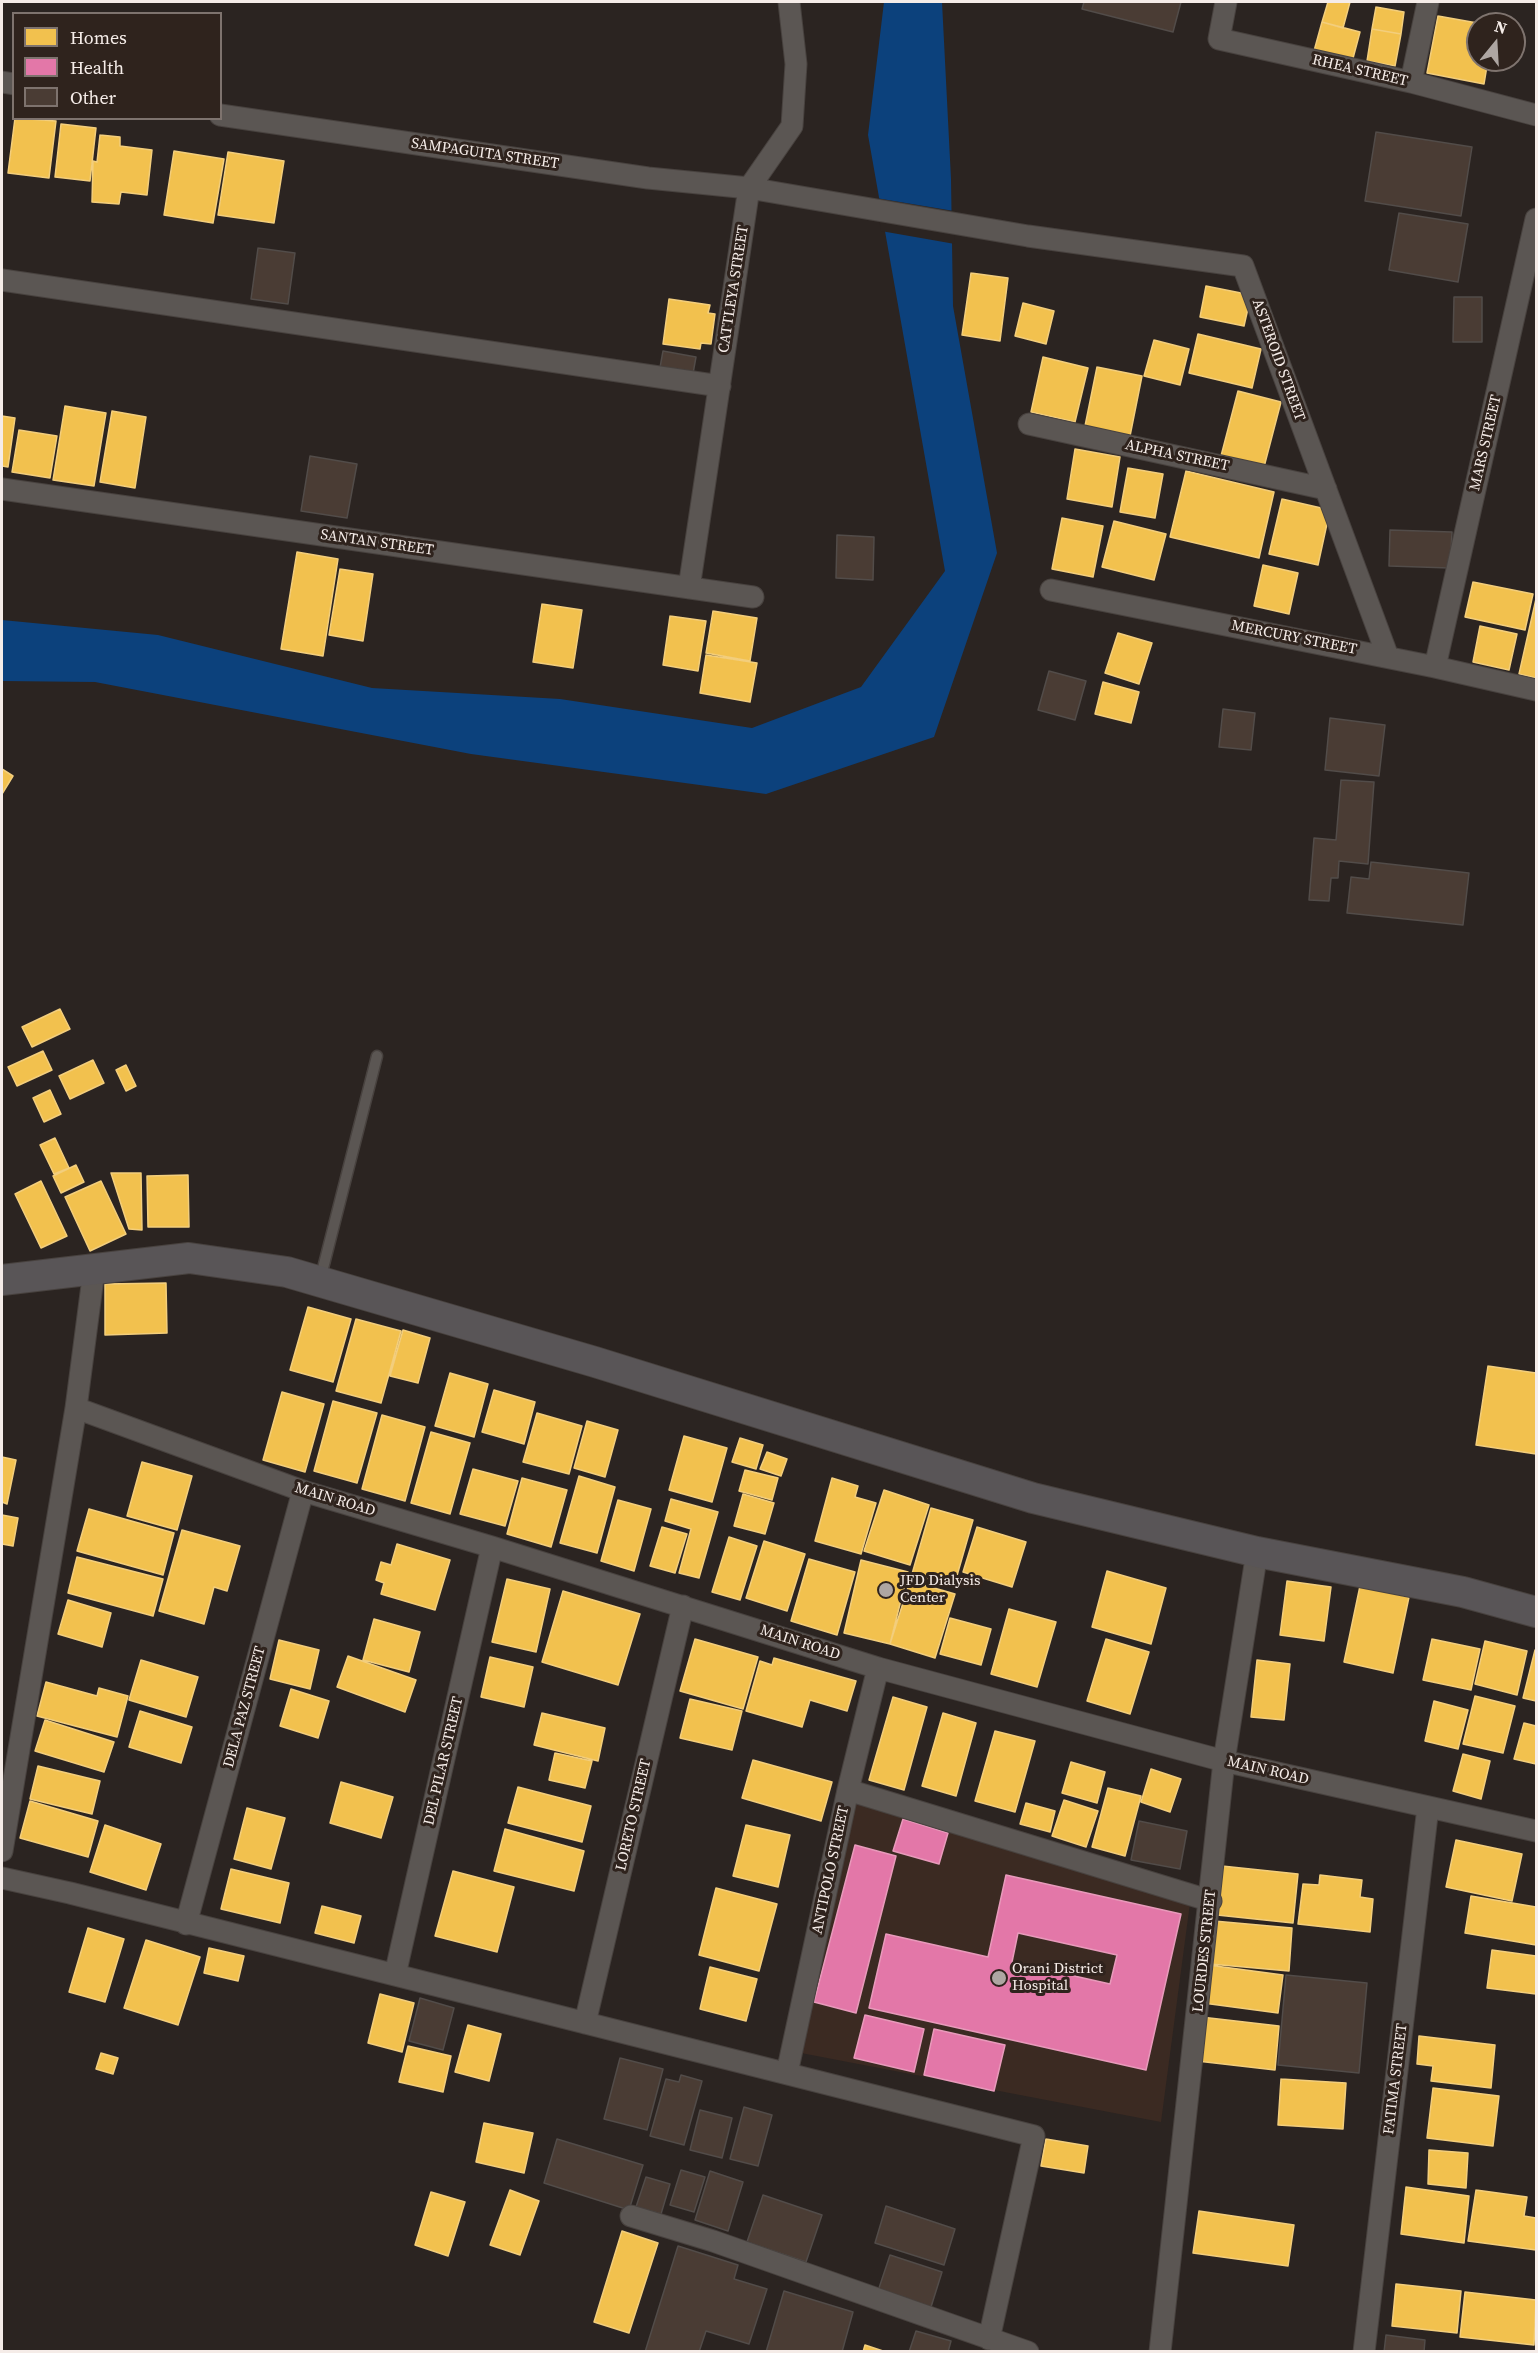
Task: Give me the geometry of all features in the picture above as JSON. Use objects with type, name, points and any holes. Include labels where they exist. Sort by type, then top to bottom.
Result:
[{"type":"street","name":"CATTLEYA STREET","points":[[689,588],[749,188],[792,126],[796,64],[789,2]]},
{"type":"street","name":"RHEA STREET","points":[[1226,2],[1219,39],[1411,82],[1536,115]]},
{"type":"street","points":[[1411,82],[1428,2]]},
{"type":"street","name":"SAMPAGUITA STREET","points":[[222,115],[648,178],[749,188],[1028,236]]},
{"type":"street","name":"MARS STREET","points":[[1435,667],[1536,219]]},
{"type":"street","name":"ASTEROID STREET","points":[[1028,236],[1243,266],[1388,657]]},
{"type":"street","points":[[2,280],[720,386]]},
{"type":"street","name":"ALPHA STREET","points":[[1029,424],[1326,489]]},
{"type":"street","name":"SANTAN STREET","points":[[2,489],[753,597]]},
{"type":"street","name":"MERCURY STREET","points":[[1051,590],[1388,657],[1536,690]]},
{"type":"street","points":[[2,1280],[189,1258],[287,1272],[595,1362],[1033,1498],[1257,1552],[1463,1592],[1536,1612]]},
{"type":"street","points":[[2,1851],[76,1408],[94,1270]]},
{"type":"street","name":"MAIN ROAD","points":[[76,1408],[303,1491],[492,1546],[878,1668],[1224,1761],[1536,1831]]},
{"type":"street","name":"DELA PAZ STREET","points":[[186,1924],[303,1491]]},
{"type":"street","name":"DEL PILAR STREET","points":[[395,1975],[492,1546]]},
{"type":"street","name":"LOURDES STREET","points":[[1160,2352],[1211,1901],[1224,1761],[1257,1552]]},
{"type":"street","name":"LORETO STREET","points":[[585,2023],[683,1606]]},
{"type":"street","name":"ANTIPOLO STREET","points":[[788,2073],[848,1790],[878,1668]]},
{"type":"street","points":[[848,1790],[1211,1901]]},
{"type":"street","name":"FATIMA STREET","points":[[1364,2352],[1428,1807]]},
{"type":"street","points":[[2,1878],[1034,2136],[990,2339]]},
{"type":"street","points":[[631,2216],[713,2241],[1028,2352]]},
{"type":"lane","points":[[320,1282],[377,1056]]},
{"type":"shaded area","name":"Orani District Hospital","points":[[855,1801],[1190,1903],[1161,2122],[801,2053]]},
{"type":"water","points":[[884,2],[942,2],[951,179],[953,306],[997,553],[934,737],[766,794],[471,754],[95,682],[2,681],[2,620],[158,635],[372,688],[560,699],[752,728],[861,687],[945,571],[868,135]]},
{"type":"pier","points":[[876,198],[954,211],[955,244],[881,231]]},
{"type":"building: Homes","points":[[1328,2],[1350,2],[1343,28],[1322,22]]},
{"type":"building: Homes","points":[[1376,7],[1404,12],[1401,34],[1372,29]]},
{"type":"building: Homes","points":[[1438,16],[1466,21],[1466,72],[1486,72],[1484,84],[1427,73]]},
{"type":"building: Homes","points":[[1322,22],[1360,32],[1352,62],[1314,51]]},
{"type":"building: Homes","points":[[1372,29],[1401,34],[1395,66],[1367,61]]},
{"type":"building: Homes","points":[[15,120],[56,121],[49,178],[8,173]]},
{"type":"building: Homes","points":[[61,124],[96,128],[90,181],[55,177]]},
{"type":"building: Homes","points":[[100,135],[120,137],[120,146],[152,150],[147,195],[121,192],[119,204],[92,202],[93,161],[97,162]]},
{"type":"building: Homes","points":[[174,151],[224,159],[213,223],[164,215]]},
{"type":"building: Homes","points":[[228,152],[284,161],[274,223],[218,215]]},
{"type":"building: Homes","points":[[971,273],[1008,278],[1000,341],[962,335]]},
{"type":"building: Homes","points":[[1206,286],[1251,295],[1244,326],[1200,317]]},
{"type":"building: Homes","points":[[669,299],[710,305],[708,313],[715,314],[711,344],[701,343],[700,349],[663,344]]},
{"type":"building: Homes","points":[[1023,303],[1054,311],[1046,344],[1015,336]]},
{"type":"building: Homes","points":[[1198,334],[1261,349],[1252,388],[1189,373]]},
{"type":"building: Homes","points":[[1154,340],[1189,349],[1180,385],[1144,376]]},
{"type":"building: Homes","points":[[1043,357],[1088,368],[1075,422],[1031,412]]},
{"type":"building: Homes","points":[[1097,367],[1142,376],[1130,436],[1085,426]]},
{"type":"building: Homes","points":[[1238,391],[1281,402],[1264,467],[1221,456]]},
{"type":"building: Homes","points":[[65,406],[106,413],[94,486],[53,480]]},
{"type":"building: Homes","points":[[112,411],[146,417],[135,488],[100,482]]},
{"type":"building: Homes","points":[[2,416],[15,418],[8,467],[2,466]]},
{"type":"building: Homes","points":[[19,430],[57,436],[50,478],[12,472]]},
{"type":"building: Homes","points":[[1075,449],[1120,457],[1112,507],[1067,499]]},
{"type":"building: Homes","points":[[1128,468],[1163,474],[1155,518],[1120,512]]},
{"type":"building: Homes","points":[[1186,471],[1274,492],[1259,558],[1170,537]]},
{"type":"building: Homes","points":[[1282,499],[1330,510],[1318,565],[1269,554]]},
{"type":"building: Homes","points":[[1062,518],[1103,526],[1093,577],[1052,569]]},
{"type":"building: Homes","points":[[1114,521],[1166,534],[1154,580],[1102,567]]},
{"type":"building: Homes","points":[[297,552],[338,559],[323,656],[281,649]]},
{"type":"building: Homes","points":[[1263,565],[1298,573],[1289,614],[1254,606]]},
{"type":"building: Homes","points":[[340,569],[373,574],[363,641],[329,635]]},
{"type":"building: Homes","points":[[1473,582],[1533,594],[1525,630],[1465,617]]},
{"type":"building: Homes","points":[[1536,599],[1536,678],[1519,674]]},
{"type":"building: Homes","points":[[542,604],[582,610],[573,668],[533,662]]},
{"type":"building: Homes","points":[[713,611],[757,618],[750,661],[706,653]]},
{"type":"building: Homes","points":[[670,616],[706,621],[698,671],[663,665]]},
{"type":"building: Homes","points":[[1480,626],[1517,634],[1509,670],[1473,662]]},
{"type":"building: Homes","points":[[1118,633],[1152,643],[1139,684],[1105,673]]},
{"type":"building: Homes","points":[[706,655],[757,663],[750,702],[700,693]]},
{"type":"building: Homes","points":[[1103,682],[1139,692],[1131,723],[1095,714]]},
{"type":"building: Homes","points":[[2,769],[13,776],[2,794]]},
{"type":"building: Homes","points":[[60,1009],[70,1029],[32,1047],[22,1027]]},
{"type":"building: Homes","points":[[43,1051],[52,1070],[17,1086],[8,1067]]},
{"type":"building: Homes","points":[[93,1060],[104,1083],[70,1099],[59,1076]]},
{"type":"building: Homes","points":[[126,1065],[136,1086],[126,1091],[116,1070]]},
{"type":"building: Homes","points":[[50,1090],[61,1114],[44,1122],[33,1098]]},
{"type":"building: Homes","points":[[55,1138],[69,1168],[54,1174],[40,1145]]},
{"type":"building: Homes","points":[[76,1165],[84,1182],[61,1193],[53,1176]]},
{"type":"building: Homes","points":[[111,1173],[141,1173],[142,1230],[129,1229]]},
{"type":"building: Homes","points":[[188,1175],[189,1227],[148,1227],[147,1176]]},
{"type":"building: Homes","points":[[41,1181],[67,1236],[41,1248],[15,1194]]},
{"type":"building: Homes","points":[[101,1181],[126,1234],[90,1251],[65,1197]]},
{"type":"building: Homes","points":[[166,1283],[167,1333],[105,1335],[105,1284]]},
{"type":"building: Homes","points":[[308,1307],[351,1319],[333,1382],[290,1370]]},
{"type":"building: Homes","points":[[356,1319],[401,1331],[381,1403],[336,1391]]},
{"type":"building: Homes","points":[[403,1330],[430,1338],[418,1383],[390,1376]]},
{"type":"building: Homes","points":[[1488,1366],[1536,1373],[1536,1454],[1476,1445]]},
{"type":"building: Homes","points":[[450,1373],[488,1384],[474,1437],[435,1426]]},
{"type":"building: Homes","points":[[494,1390],[535,1402],[524,1444],[482,1432]]},
{"type":"building: Homes","points":[[282,1392],[324,1404],[305,1472],[263,1460]]},
{"type":"building: Homes","points":[[333,1401],[377,1413],[357,1483],[314,1471]]},
{"type":"building: Homes","points":[[537,1413],[582,1426],[569,1474],[523,1462]]},
{"type":"building: Homes","points":[[382,1415],[425,1427],[405,1501],[362,1489]]},
{"type":"building: Homes","points":[[587,1421],[618,1430],[605,1477],[574,1468]]},
{"type":"building: Homes","points":[[431,1432],[470,1443],[450,1514],[411,1503]]},
{"type":"building: Homes","points":[[684,1436],[727,1448],[712,1502],[669,1490]]},
{"type":"building: Homes","points":[[740,1438],[763,1445],[756,1469],[732,1462]]},
{"type":"building: Homes","points":[[767,1452],[787,1459],[781,1476],[760,1469]]},
{"type":"building: Homes","points":[[2,1457],[16,1460],[7,1504],[2,1502]]},
{"type":"building: Homes","points":[[142,1462],[192,1476],[177,1530],[127,1516]]},
{"type":"building: Homes","points":[[473,1469],[518,1481],[505,1526],[460,1514]]},
{"type":"building: Homes","points":[[745,1470],[778,1478],[772,1500],[739,1491]]},
{"type":"building: Homes","points":[[579,1476],[615,1487],[597,1553],[560,1543]]},
{"type":"building: Homes","points":[[522,1478],[567,1490],[551,1547],[507,1534]]},
{"type":"building: Homes","points":[[832,1478],[858,1486],[855,1497],[876,1503],[861,1554],[815,1541]]},
{"type":"building: Homes","points":[[884,1490],[929,1505],[910,1565],[864,1551]]},
{"type":"building: Homes","points":[[743,1494],[774,1503],[765,1534],[734,1526]]},
{"type":"building: Homes","points":[[671,1499],[718,1512],[699,1578],[679,1573],[691,1529],[665,1521]]},
{"type":"building: Homes","points":[[618,1500],[651,1509],[634,1571],[601,1561]]},
{"type":"building: Homes","points":[[931,1508],[973,1520],[954,1586],[912,1574]]},
{"type":"building: Homes","points":[[89,1509],[174,1533],[163,1575],[77,1551]]},
{"type":"building: Homes","points":[[2,1515],[18,1518],[13,1546],[2,1544]]},
{"type":"building: Homes","points":[[662,1527],[687,1534],[675,1573],[650,1566]]},
{"type":"building: Homes","points":[[977,1527],[1026,1542],[1012,1587],[963,1572]]},
{"type":"building: Homes","points":[[182,1530],[240,1546],[227,1591],[214,1587],[204,1624],[159,1611]]},
{"type":"building: Homes","points":[[729,1537],[757,1546],[740,1600],[712,1592]]},
{"type":"building: Homes","points":[[764,1541],[805,1554],[787,1611],[746,1598]]},
{"type":"building: Homes","points":[[397,1544],[450,1560],[435,1610],[381,1594],[384,1583],[376,1580],[381,1562],[391,1565]]},
{"type":"building: Homes","points":[[77,1557],[163,1579],[153,1616],[68,1593]]},
{"type":"building: Homes","points":[[809,1559],[855,1572],[837,1635],[791,1621]]},
{"type":"building: Homes","points":[[861,1560],[908,1572],[890,1644],[844,1633]]},
{"type":"building: Homes","points":[[1107,1571],[1166,1588],[1151,1644],[1092,1627]]},
{"type":"building: Homes","points":[[507,1579],[550,1589],[536,1652],[492,1642]]},
{"type":"building: Homes","points":[[910,1581],[955,1594],[935,1658],[890,1644]]},
{"type":"building: Homes","points":[[1287,1581],[1331,1587],[1324,1641],[1280,1635]]},
{"type":"building: Homes","points":[[1360,1586],[1409,1597],[1393,1673],[1344,1662]]},
{"type":"building: Homes","points":[[563,1591],[640,1614],[618,1685],[542,1662]]},
{"type":"building: Homes","points":[[68,1600],[111,1613],[102,1647],[58,1634]]},
{"type":"building: Homes","points":[[1009,1609],[1056,1622],[1037,1687],[991,1674]]},
{"type":"building: Homes","points":[[950,1618],[991,1629],[981,1665],[940,1654]]},
{"type":"building: Homes","points":[[374,1619],[420,1632],[409,1672],[363,1660]]},
{"type":"building: Homes","points":[[695,1639],[758,1657],[743,1709],[680,1691]]},
{"type":"building: Homes","points":[[1106,1639],[1149,1652],[1130,1714],[1087,1701]]},
{"type":"building: Homes","points":[[1432,1639],[1480,1649],[1471,1690],[1423,1680]]},
{"type":"building: Homes","points":[[279,1640],[319,1650],[310,1689],[270,1679]]},
{"type":"building: Homes","points":[[1485,1641],[1527,1651],[1517,1695],[1475,1684]]},
{"type":"building: Homes","points":[[1536,1651],[1536,1701],[1523,1698]]},
{"type":"building: Homes","points":[[348,1656],[416,1680],[405,1712],[337,1687]]},
{"type":"building: Homes","points":[[490,1657],[533,1667],[524,1707],[481,1697]]},
{"type":"building: Homes","points":[[774,1658],[856,1681],[847,1711],[810,1700],[802,1727],[746,1711],[760,1661],[772,1665]]},
{"type":"building: Homes","points":[[141,1660],[198,1677],[186,1717],[129,1700]]},
{"type":"building: Homes","points":[[1257,1660],[1290,1664],[1284,1720],[1251,1717]]},
{"type":"building: Homes","points":[[46,1682],[97,1696],[99,1688],[128,1696],[117,1737],[37,1716]]},
{"type":"building: Homes","points":[[291,1689],[329,1701],[318,1738],[280,1726]]},
{"type":"building: Homes","points":[[1475,1696],[1515,1706],[1503,1753],[1463,1744]]},
{"type":"building: Homes","points":[[893,1697],[927,1707],[904,1790],[869,1780]]},
{"type":"building: Homes","points":[[690,1699],[742,1711],[732,1750],[680,1738]]},
{"type":"building: Homes","points":[[1434,1701],[1468,1710],[1458,1749],[1425,1741]]},
{"type":"building: Homes","points":[[140,1711],[192,1727],[181,1763],[129,1747]]},
{"type":"building: Homes","points":[[542,1713],[605,1728],[598,1761],[534,1745]]},
{"type":"building: Homes","points":[[943,1713],[976,1723],[956,1796],[922,1786]]},
{"type":"building: Homes","points":[[45,1720],[114,1742],[104,1772],[35,1751]]},
{"type":"building: Homes","points":[[1524,1723],[1536,1726],[1536,1764],[1514,1759]]},
{"type":"building: Homes","points":[[995,1731],[1035,1741],[1015,1812],[975,1801]]},
{"type":"building: Homes","points":[[555,1753],[592,1761],[585,1788],[549,1780]]},
{"type":"building: Homes","points":[[1463,1754],[1490,1761],[1481,1799],[1453,1791]]},
{"type":"building: Homes","points":[[753,1760],[832,1782],[821,1821],[742,1798]]},
{"type":"building: Homes","points":[[1071,1762],[1105,1772],[1097,1803],[1062,1793]]},
{"type":"building: Homes","points":[[38,1766],[100,1781],[92,1814],[30,1799]]},
{"type":"building: Homes","points":[[1151,1769],[1181,1779],[1170,1812],[1141,1802]]},
{"type":"building: Homes","points":[[341,1782],[393,1797],[381,1838],[330,1823]]},
{"type":"building: Homes","points":[[518,1787],[591,1806],[582,1842],[508,1823]]},
{"type":"building: Homes","points":[[1108,1788],[1141,1796],[1125,1856],[1092,1847]]},
{"type":"building: Homes","points":[[1064,1800],[1098,1811],[1086,1847],[1052,1836]]},
{"type":"building: Homes","points":[[30,1801],[98,1821],[88,1857],[20,1838]]},
{"type":"building: Homes","points":[[1026,1803],[1055,1811],[1050,1832],[1020,1824]]},
{"type":"building: Homes","points":[[247,1808],[285,1818],[271,1869],[234,1859]]},
{"type":"building: Homes","points":[[105,1825],[161,1844],[146,1890],[90,1872]]},
{"type":"building: Homes","points":[[746,1825],[790,1835],[778,1887],[733,1876]]},
{"type":"building: Homes","points":[[505,1829],[584,1851],[574,1891],[494,1871]]},
{"type":"building: Homes","points":[[1456,1840],[1522,1854],[1512,1901],[1446,1887]]},
{"type":"building: Homes","points":[[1222,1866],[1298,1874],[1293,1923],[1217,1915]]},
{"type":"building: Homes","points":[[231,1869],[289,1883],[280,1923],[221,1909]]},
{"type":"building: Homes","points":[[453,1871],[514,1887],[497,1952],[435,1936]]},
{"type":"building: Homes","points":[[1320,1875],[1362,1880],[1360,1897],[1373,1899],[1370,1932],[1298,1924],[1303,1884],[1319,1885]]},
{"type":"building: Homes","points":[[716,1888],[777,1904],[759,1971],[699,1955]]},
{"type":"building: Homes","points":[[1471,1896],[1536,1907],[1536,1945],[1465,1933]]},
{"type":"building: Homes","points":[[322,1906],[361,1916],[354,1943],[315,1933]]},
{"type":"building: Homes","points":[[1214,1921],[1292,1928],[1289,1971],[1210,1964]]},
{"type":"building: Homes","points":[[88,1928],[124,1939],[105,2002],[69,1992]]},
{"type":"building: Homes","points":[[146,1940],[200,1957],[178,2025],[124,2008]]},
{"type":"building: Homes","points":[[209,1948],[244,1956],[238,1981],[204,1973]]},
{"type":"building: Homes","points":[[1492,1950],[1536,1956],[1536,1994],[1487,1988]]},
{"type":"building: Homes","points":[[1208,1965],[1283,1975],[1278,2013],[1203,2003]]},
{"type":"building: Homes","points":[[710,1967],[757,1979],[746,2021],[700,2009]]},
{"type":"building: Homes","points":[[380,1994],[414,2003],[402,2052],[368,2043]]},
{"type":"building: Homes","points":[[1201,2017],[1279,2026],[1275,2070],[1197,2061]]},
{"type":"building: Homes","points":[[468,2025],[501,2034],[489,2081],[455,2072]]},
{"type":"building: Homes","points":[[1419,2036],[1495,2045],[1491,2088],[1431,2081],[1433,2066],[1417,2064]]},
{"type":"building: Homes","points":[[408,2046],[451,2056],[443,2092],[399,2082]]},
{"type":"building: Homes","points":[[101,2053],[118,2058],[113,2074],[96,2069]]},
{"type":"building: Homes","points":[[1281,2079],[1346,2083],[1343,2129],[1278,2125]]},
{"type":"building: Homes","points":[[1433,2088],[1499,2096],[1493,2146],[1427,2138]]},
{"type":"building: Homes","points":[[484,2123],[533,2133],[524,2173],[476,2162]]},
{"type":"building: Homes","points":[[1046,2139],[1088,2146],[1084,2173],[1041,2166]]},
{"type":"building: Homes","points":[[1429,2150],[1468,2153],[1466,2188],[1428,2184]]},
{"type":"building: Homes","points":[[1406,2187],[1469,2196],[1464,2243],[1401,2234]]},
{"type":"building: Homes","points":[[510,2190],[539,2201],[520,2255],[490,2245]]},
{"type":"building: Homes","points":[[1476,2190],[1527,2197],[1524,2216],[1536,2218],[1536,2250],[1468,2241]]},
{"type":"building: Homes","points":[[431,2192],[465,2202],[448,2256],[415,2245]]},
{"type":"building: Homes","points":[[1199,2211],[1294,2225],[1288,2266],[1193,2253]]},
{"type":"building: Homes","points":[[622,2231],[658,2243],[629,2333],[594,2322]]},
{"type":"building: Homes","points":[[1396,2284],[1461,2291],[1457,2333],[1392,2326]]},
{"type":"building: Homes","points":[[1465,2292],[1536,2300],[1534,2345],[1460,2337]]},
{"type":"building: Homes","points":[[865,2345],[886,2352],[863,2352]]},
{"type":"building: Health","points":[[903,1819],[948,1833],[939,1864],[893,1851]]},
{"type":"building: Health","points":[[855,1845],[896,1856],[856,2013],[814,2002]]},
{"type":"building: Health","points":[[1006,1875],[1181,1914],[1146,2070],[869,2008],[886,1934],[988,1957]],"holes":[[[1018,1933],[1117,1955],[1110,1984],[1012,1962]]]},
{"type":"building: Health","points":[[865,2015],[924,2029],[914,2072],[854,2058]]},
{"type":"building: Health","points":[[934,2029],[1005,2045],[994,2091],[924,2075]]},
{"type":"building: Other","points":[[1084,2],[1181,2],[1173,32],[1082,9]]},
{"type":"building: Other","points":[[1376,132],[1472,147],[1461,216],[1365,201]]},
{"type":"building: Other","points":[[1399,213],[1468,224],[1458,282],[1389,270]]},
{"type":"building: Other","points":[[258,248],[295,253],[288,304],[251,299]]},
{"type":"building: Other","points":[[1454,297],[1482,297],[1482,342],[1453,342]]},
{"type":"building: Other","points":[[663,351],[696,357],[692,379],[659,373]]},
{"type":"building: Other","points":[[310,456],[357,464],[347,518],[301,511]]},
{"type":"building: Other","points":[[1390,530],[1452,532],[1450,568],[1389,566]]},
{"type":"building: Other","points":[[837,535],[874,537],[873,580],[836,578]]},
{"type":"building: Other","points":[[1049,671],[1086,681],[1075,720],[1038,710]]},
{"type":"building: Other","points":[[1223,709],[1255,713],[1251,750],[1219,747]]},
{"type":"building: Other","points":[[1330,718],[1385,725],[1379,776],[1325,770]]},
{"type":"building: Other","points":[[1341,780],[1374,782],[1368,864],[1339,861],[1338,878],[1331,878],[1329,901],[1309,900],[1314,838],[1336,840]]},
{"type":"building: Other","points":[[1371,862],[1469,873],[1463,925],[1347,913],[1351,877],[1369,879]]},
{"type":"building: Other","points":[[1139,1821],[1187,1831],[1180,1869],[1131,1860]]},
{"type":"building: Other","points":[[1286,1975],[1367,1983],[1359,2073],[1278,2065]]},
{"type":"building: Other","points":[[420,1998],[454,2008],[443,2050],[409,2041]]},
{"type":"building: Other","points":[[620,2058],[663,2069],[647,2130],[604,2119]]},
{"type":"building: Other","points":[[681,2075],[702,2081],[684,2145],[650,2136],[666,2079],[679,2082]]},
{"type":"building: Other","points":[[744,2107],[772,2115],[758,2166],[730,2159]]},
{"type":"building: Other","points":[[700,2110],[732,2118],[722,2158],[690,2150]]},
{"type":"building: Other","points":[[557,2139],[643,2165],[629,2210],[544,2183]]},
{"type":"building: Other","points":[[681,2170],[705,2177],[694,2212],[670,2205]]},
{"type":"building: Other","points":[[710,2171],[743,2182],[728,2231],[695,2220]]},
{"type":"building: Other","points":[[646,2177],[670,2184],[661,2214],[636,2207]]},
{"type":"building: Other","points":[[763,2195],[822,2215],[806,2262],[747,2242]]},
{"type":"building: Other","points":[[886,2206],[955,2229],[944,2265],[875,2243]]},
{"type":"building: Other","points":[[678,2246],[738,2265],[734,2279],[767,2289],[749,2344],[706,2331],[699,2352],[645,2352]]},
{"type":"building: Other","points":[[890,2255],[942,2272],[931,2307],[878,2291]]},
{"type":"building: Other","points":[[784,2291],[853,2312],[842,2352],[766,2352]]},
{"type":"building: Other","points":[[916,2331],[951,2341],[948,2352],[909,2352]]},
{"type":"building: Other","points":[[1386,2335],[1425,2340],[1424,2352],[1384,2352]]},
{"type":"place","name":"JFD Dialysis Center","points":[[886,1590]]},
{"type":"place","name":"Orani District Hospital","points":[[999,1978]]}]
